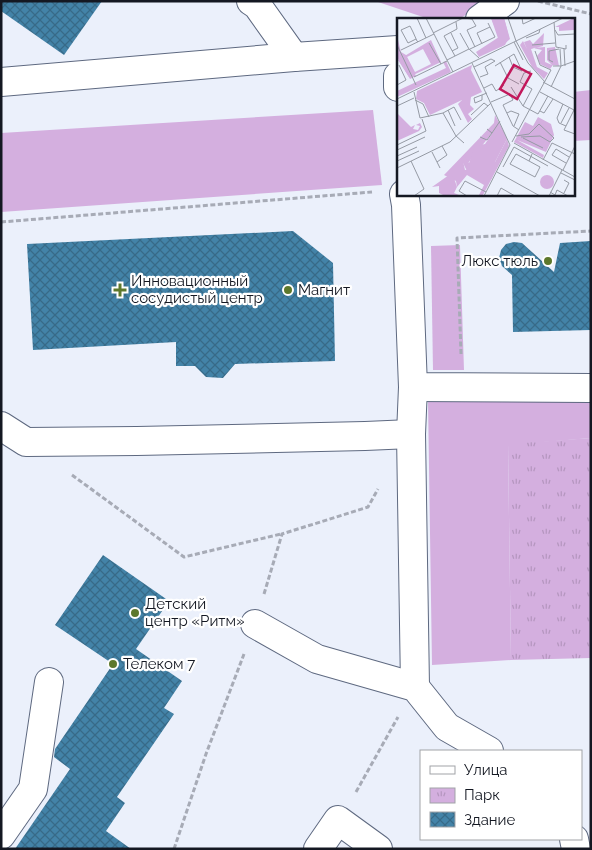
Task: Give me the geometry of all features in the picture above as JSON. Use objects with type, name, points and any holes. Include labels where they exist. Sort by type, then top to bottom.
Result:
[{"type":"street","points":[[251,1],[257,5],[294,57]]},
{"type":"street","points":[[481,18],[505,1]]},
{"type":"street","points":[[1,82],[397,50]]},
{"type":"street","points":[[391,193],[406,205],[413,387],[411,434],[415,687]]},
{"type":"street","points":[[413,387],[591,388]]},
{"type":"street","points":[[1,426],[26,442],[411,434]]},
{"type":"street","points":[[256,624],[317,659],[415,687],[447,728],[487,750]]},
{"type":"street","points":[[1,835],[33,789],[49,682]]},
{"type":"street","points":[[318,849],[338,820],[378,849]]},
{"type":"path","points":[[537,1],[591,14]]},
{"type":"path","points":[[1,222],[391,193]]},
{"type":"path","points":[[462,387],[457,238],[591,231]]},
{"type":"path","points":[[65,470],[184,557],[282,534]]},
{"type":"path","points":[[338,820],[415,687]]},
{"type":"green space","points":[[375,1],[488,1],[461,18],[426,18]]},
{"type":"green space","points":[[591,90],[591,140],[574,141],[574,92]]},
{"type":"green space","points":[[373,110],[382,185],[1,212],[1,133]]},
{"type":"green space","points":[[460,245],[464,370],[433,370],[431,246]]},
{"type":"green space","points":[[591,395],[591,438],[508,445],[511,660],[432,665],[428,400]]},
{"type":"green space","points":[[591,438],[591,658],[511,660],[508,444]]},
{"type":"building","points":[[1,1],[102,1],[64,55],[1,11]]},
{"type":"building","points":[[293,231],[333,263],[335,361],[235,364],[223,378],[206,377],[195,366],[176,366],[176,342],[33,350],[27,244]]},
{"type":"building","points":[[591,241],[591,330],[513,332],[512,275],[502,266],[499,258],[501,250],[506,244],[522,243],[554,272],[560,243]]},
{"type":"building","points":[[103,555],[169,601],[136,649],[182,681],[164,708],[174,714],[117,797],[125,803],[106,831],[131,849],[15,849],[70,769],[54,757],[55,749],[113,664],[55,625]]},
{"type":"place","name":"Люкс тюль","points":[[548,261]]},
{"type":"place","name":"Инновационный сосудистый центр","points":[[120,290]]},
{"type":"place","name":"Магнит","points":[[288,290]]},
{"type":"place","name":"Детский центр «Ритм»","points":[[135,613]]},
{"type":"place","name":"Телеком 7","points":[[113,664]]}]
